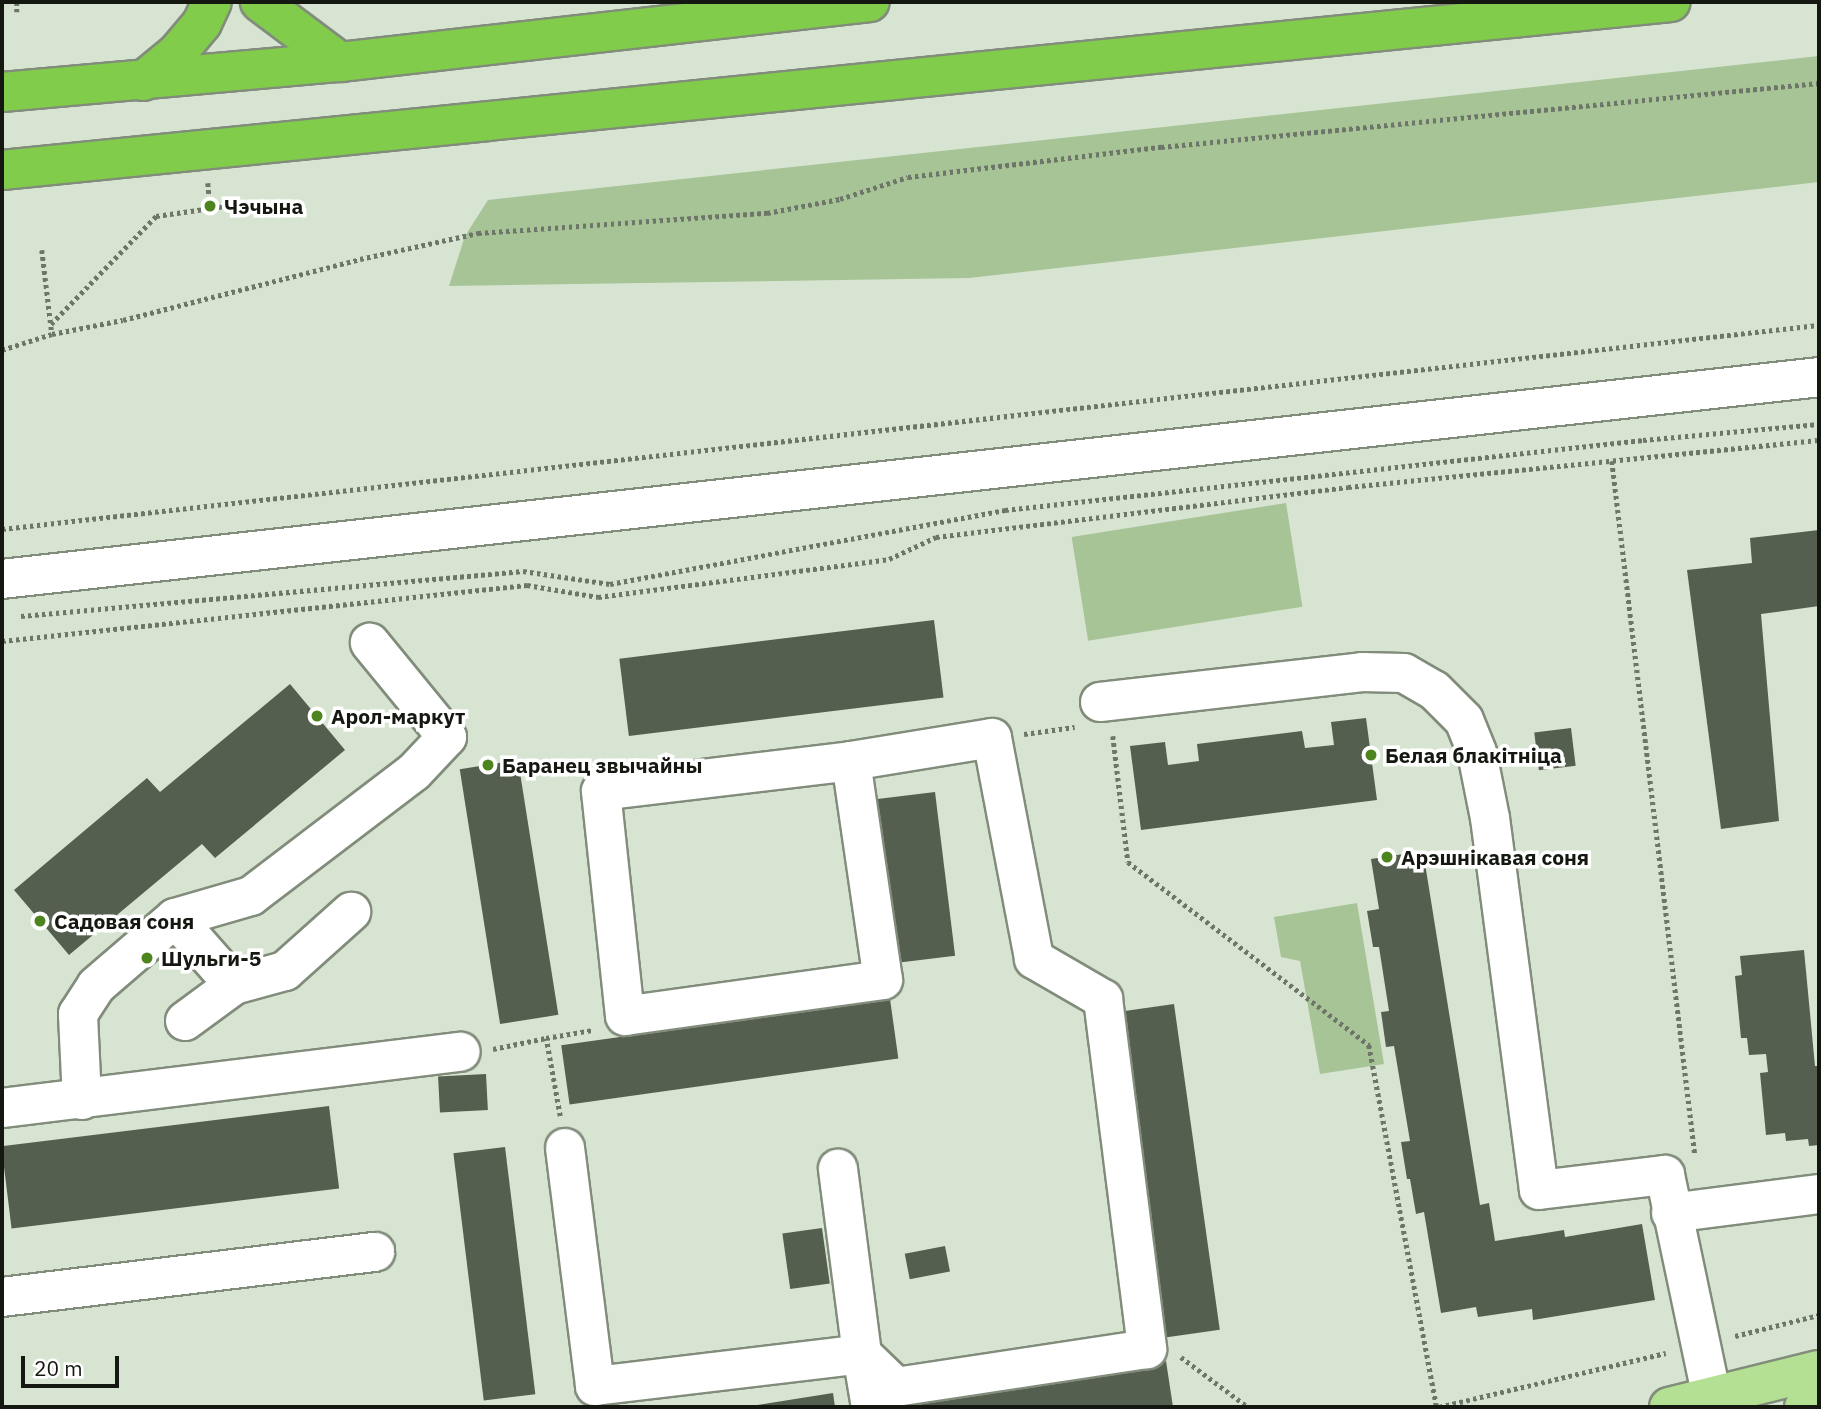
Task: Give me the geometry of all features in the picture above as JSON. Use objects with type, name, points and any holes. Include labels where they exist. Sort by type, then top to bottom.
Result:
[{"type":"highway","points":[[143,81],[177,52],[202,23],[212,2]]},
{"type":"highway","points":[[260,2],[340,62]]},
{"type":"highway","points":[[2,92],[340,62],[870,2]]},
{"type":"highway","points":[[2,170],[1671,2]]},
{"type":"main road","points":[[1669,1407],[1713,1402],[1819,1370]]},
{"type":"main road","points":[[1804,1407],[1819,1404]]},
{"type":"street","points":[[2,579],[1819,377]]},
{"type":"street","points":[[82,1100],[78,1014],[96,986],[175,918],[251,896],[414,772],[447,737],[370,643]]},
{"type":"street","points":[[1099,717],[1362,672],[1404,673],[1434,690],[1464,720],[1477,753],[1490,817],[1539,1190],[1665,1175],[1713,1402]]},
{"type":"street","points":[[850,761],[883,980],[625,1016],[601,791],[850,761],[992,738],[1034,959],[1103,999],[1147,1349],[896,1387],[862,1354]]},
{"type":"street","points":[[185,1021],[234,985],[285,971],[351,912]]},
{"type":"street","points":[[175,918],[234,985]]},
{"type":"street","points":[[2,1108],[461,1052]]},
{"type":"street","points":[[565,1148],[595,1386],[862,1354]]},
{"type":"street","points":[[838,1170],[871,1407]]},
{"type":"street","points":[[1671,1213],[1819,1194]]},
{"type":"street","points":[[2,1297],[374,1252]]},
{"type":"path","points":[[17,2],[17,12]]},
{"type":"path","points":[[2,350],[52,334],[123,320],[360,258],[478,233],[767,213],[840,199],[908,177],[1161,147],[1819,83]]},
{"type":"path","points":[[51,324],[156,216],[239,204]]},
{"type":"path","points":[[42,250],[52,334]]},
{"type":"path","points":[[2,529],[1819,325]]},
{"type":"path","points":[[15,616],[523,571],[610,583],[1005,510],[1643,440],[1819,424]]},
{"type":"path","points":[[2,641],[527,585],[598,597],[889,559],[936,537],[1348,487],[1819,440]]},
{"type":"path","points":[[1612,461],[1696,1164]]},
{"type":"path","points":[[992,738],[1099,717],[1129,862],[1369,1045],[1438,1407],[1819,1315]]},
{"type":"path","points":[[461,1052],[502,1048],[591,1030],[625,1016]]},
{"type":"path","points":[[545,1038],[565,1148]]},
{"type":"path","points":[[1147,1349],[1174,1353],[1199,1368],[1248,1407]]},
{"type":"green space","points":[[1819,56],[1819,182],[969,278],[449,286],[465,236],[488,200]]},
{"type":"green space","points":[[1286,503],[1302,607],[1088,641],[1072,537]]},
{"type":"green space","points":[[1357,903],[1384,1064],[1320,1074],[1300,961],[1281,957],[1274,917]]},
{"type":"building","points":[[1819,530],[1819,606],[1761,614],[1779,821],[1721,829],[1687,570],[1752,563],[1750,538]]},
{"type":"building","points":[[934,620],[944,697],[629,736],[619,659]]},
{"type":"building","points":[[290,684],[345,750],[215,858],[202,844],[69,955],[14,890],[147,778],[160,792]]},
{"type":"building","points":[[1366,718],[1377,800],[1141,830],[1130,746],[1165,742],[1168,765],[1199,761],[1197,744],[1302,731],[1305,748],[1334,745],[1331,722]]},
{"type":"building","points":[[1571,728],[1576,766],[1539,770],[1534,733]]},
{"type":"building","points":[[518,760],[558,1015],[500,1024],[460,769]]},
{"type":"building","points":[[935,792],[955,956],[896,963],[875,799]]},
{"type":"building","points":[[1423,851],[1480,1205],[1489,1203],[1495,1241],[1564,1230],[1565,1237],[1642,1224],[1655,1300],[1533,1320],[1532,1309],[1478,1317],[1476,1307],[1441,1313],[1424,1212],[1416,1214],[1410,1179],[1407,1179],[1401,1142],[1410,1141],[1394,1046],[1386,1047],[1381,1012],[1389,1011],[1379,947],[1373,947],[1367,911],[1379,909],[1371,859]]},
{"type":"building","points":[[1804,950],[1815,1066],[1819,1066],[1819,1145],[1809,1146],[1808,1139],[1786,1141],[1785,1133],[1766,1135],[1760,1073],[1768,1072],[1766,1054],[1749,1055],[1747,1038],[1741,1038],[1735,976],[1742,975],[1740,956]]},
{"type":"building","points":[[890,999],[898,1058],[570,1105],[561,1045]]},
{"type":"building","points":[[1174,1004],[1220,1330],[1156,1339],[1111,1013]]},
{"type":"building","points":[[486,1074],[488,1110],[440,1112],[438,1077]]},
{"type":"building","points":[[329,1106],[339,1188],[12,1229],[2,1146]]},
{"type":"building","points":[[505,1147],[535,1394],[484,1400],[453,1153]]},
{"type":"building","points":[[822,1228],[830,1283],[790,1289],[782,1234]]},
{"type":"building","points":[[945,1246],[950,1272],[910,1279],[905,1254]]},
{"type":"building","points":[[1166,1361],[1173,1407],[919,1407],[917,1396]]},
{"type":"building","points":[[833,1393],[835,1407],[751,1407],[751,1406]]},
{"type":"place","name":"Чэчына","points":[[210,206]]},
{"type":"place","name":"Арол-маркут","points":[[317,716]]},
{"type":"place","name":"Белая блакітніца","points":[[1371,755]]},
{"type":"place","name":"Баранец звычайны","points":[[488,765]]},
{"type":"place","name":"Арэшнікавая соня","points":[[1387,857]]},
{"type":"place","name":"Садовая соня","points":[[40,921]]},
{"type":"place","name":"Шульги-5","points":[[147,958]]}]
